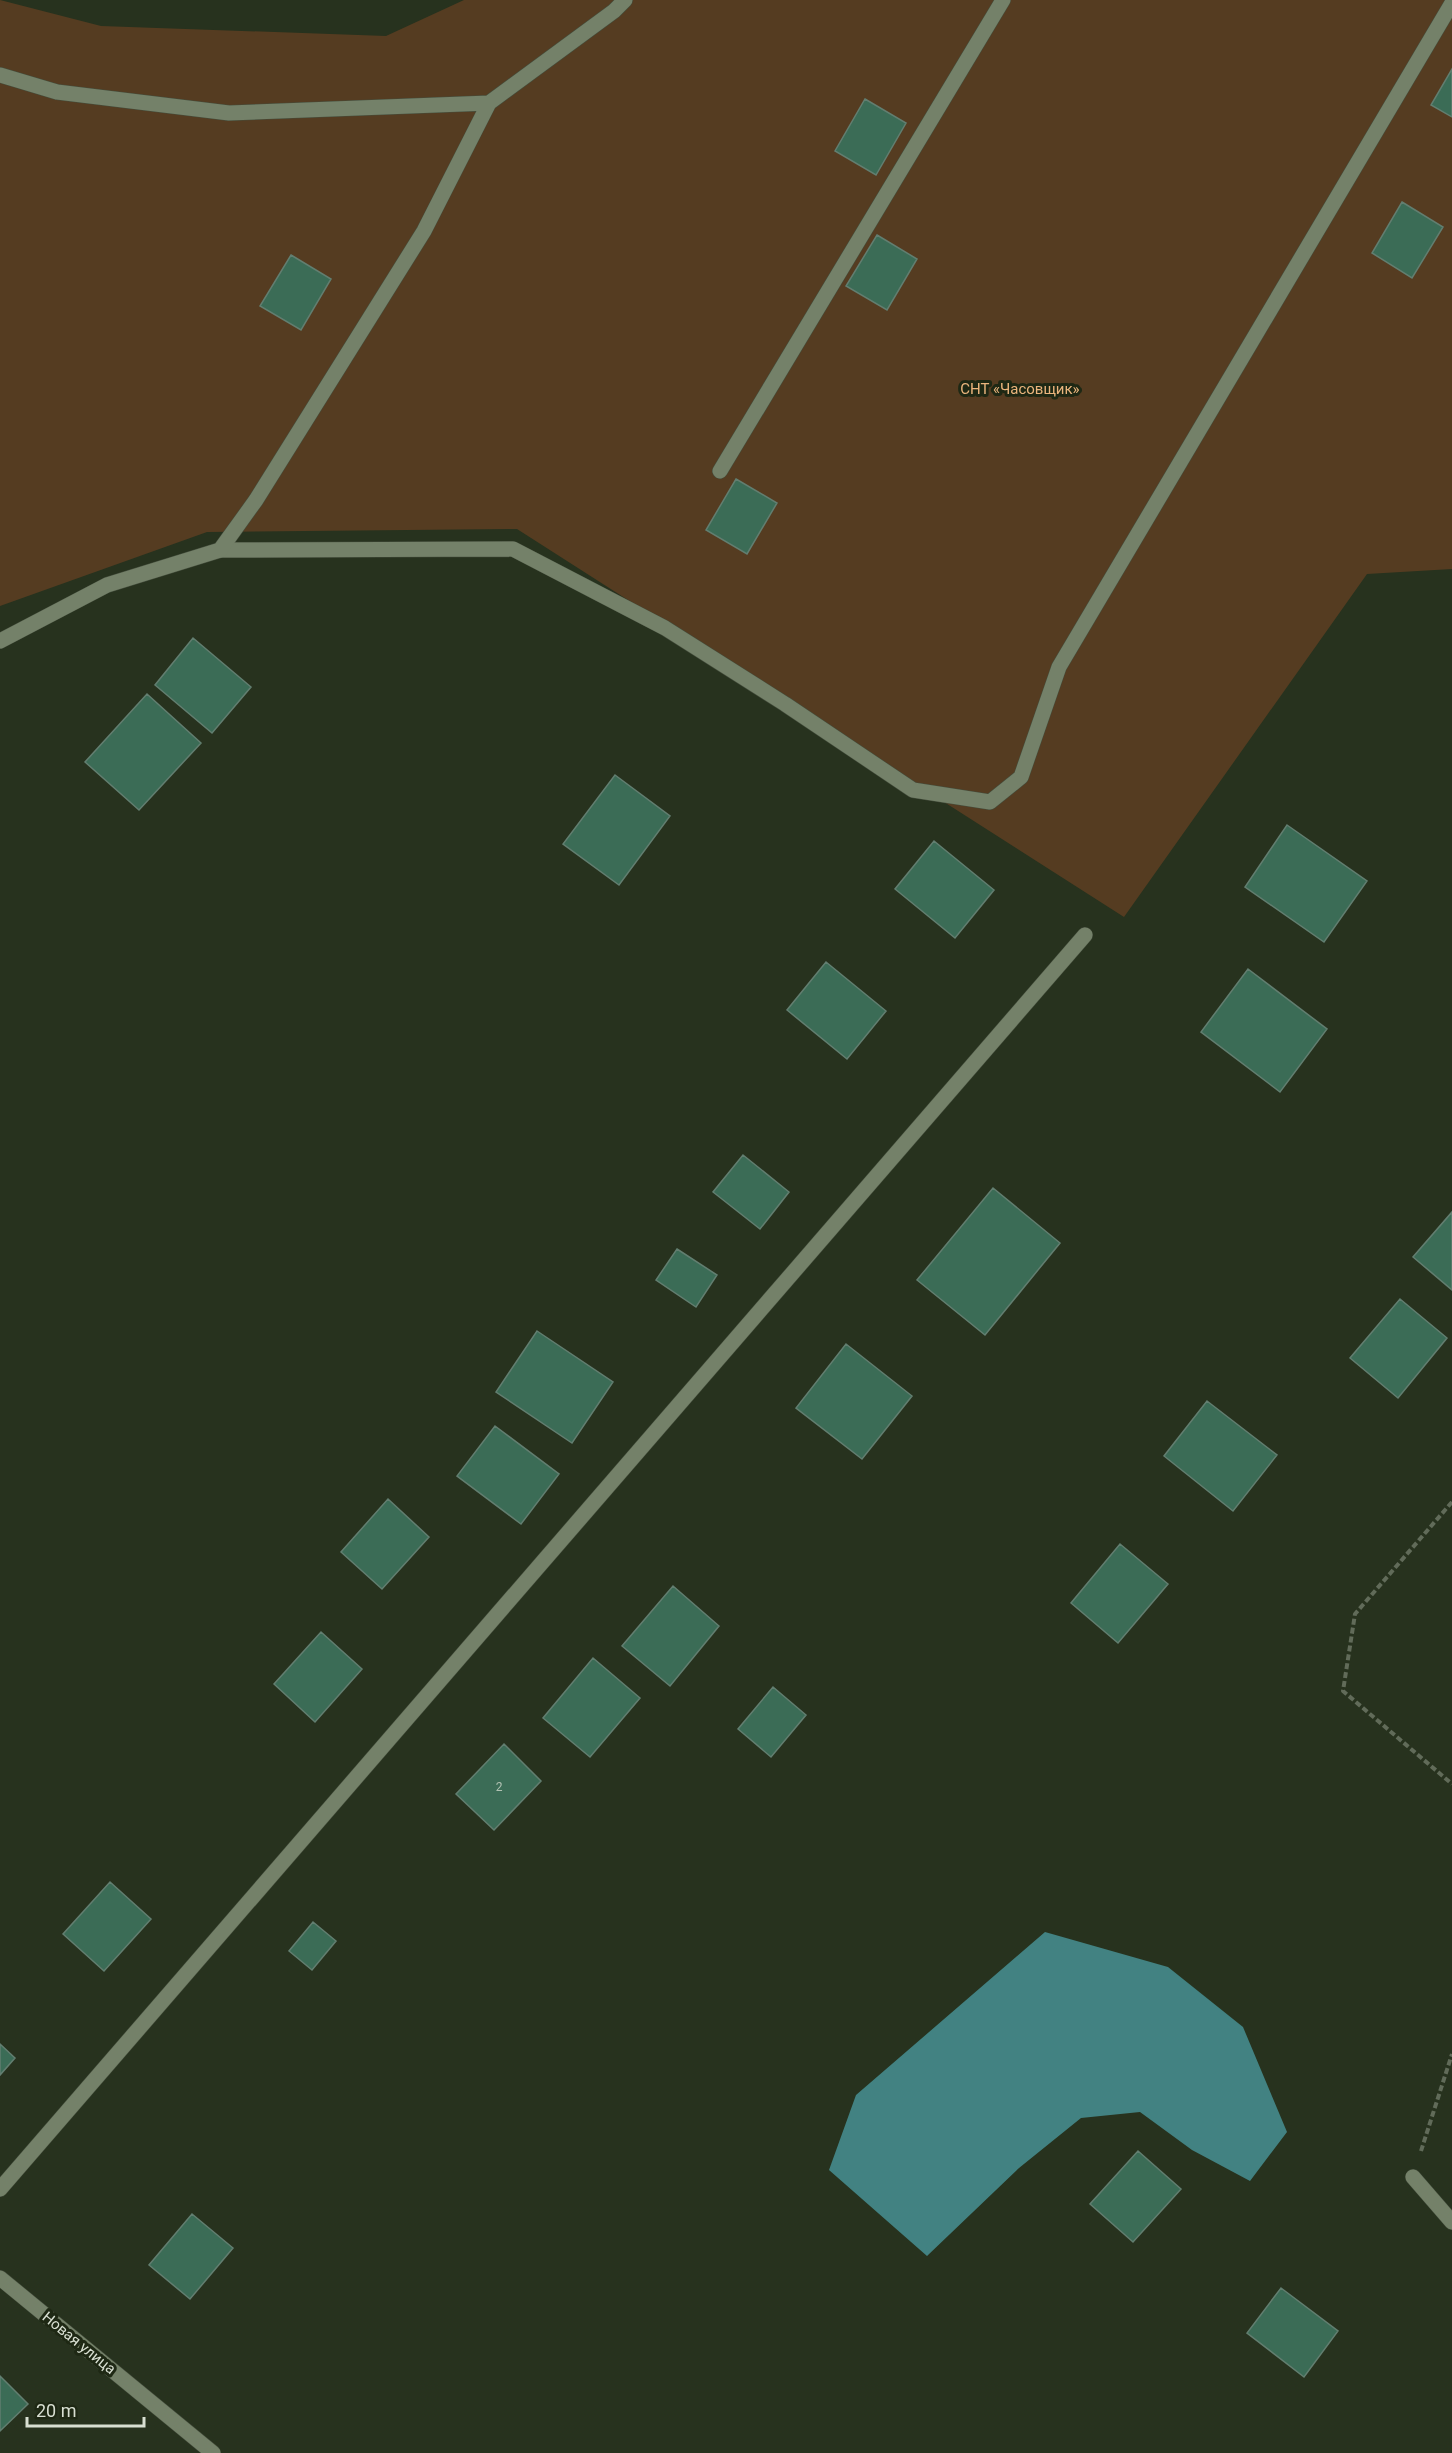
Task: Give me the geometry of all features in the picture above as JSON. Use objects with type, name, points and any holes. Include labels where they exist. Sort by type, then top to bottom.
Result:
[{"type":"street","points":[[220,550],[256,500],[424,231],[489,104],[614,11],[625,0]]},
{"type":"street","points":[[720,471],[1003,0]]},
{"type":"street","points":[[0,641],[107,585],[220,550],[513,549],[665,628],[785,704],[913,790],[990,802],[1021,777],[1059,667],[1452,3]]},
{"type":"street","points":[[0,75],[57,92],[229,113],[489,104]]},
{"type":"street","points":[[0,2189],[1085,935]]},
{"type":"street","points":[[1413,2177],[1452,2223]]},
{"type":"street","name":"Новая улица","points":[[0,2278],[213,2453]]},
{"type":"path","points":[[1452,1502],[1355,1614],[1343,1691],[1452,1784]]},
{"type":"path","points":[[1413,2177],[1452,2054]]},
{"type":"green space","name":"СНТ «Часовщик»","points":[[0,0],[101,26],[386,36],[464,0],[1452,0],[1452,569],[1367,574],[1124,917],[517,529],[207,532],[0,606]]},
{"type":"water","points":[[1045,1932],[1168,1967],[1243,2027],[1287,2132],[1250,2181],[1192,2150],[1140,2112],[1081,2118],[1019,2168],[927,2256],[829,2170],[856,2095]]},
{"type":"building","points":[[1452,69],[1452,117],[1431,105]]},
{"type":"building","points":[[865,99],[906,123],[876,175],[835,151]]},
{"type":"building","points":[[1402,202],[1443,227],[1412,278],[1372,253]]},
{"type":"building","points":[[877,235],[917,259],[887,310],[846,286]]},
{"type":"building","points":[[291,255],[331,279],[301,330],[260,306]]},
{"type":"building","points":[[736,479],[777,503],[747,554],[706,530]]},
{"type":"building","points":[[193,638],[251,687],[212,733],[155,685]]},
{"type":"building","points":[[147,694],[201,743],[139,810],[85,762]]},
{"type":"building","points":[[615,775],[670,816],[619,885],[563,844]]},
{"type":"building","points":[[1287,825],[1367,881],[1324,942],[1245,887]]},
{"type":"building","points":[[934,841],[994,890],[955,938],[895,889]]},
{"type":"building","points":[[826,962],[886,1011],[847,1059],[787,1010]]},
{"type":"building","points":[[1248,969],[1327,1029],[1280,1092],[1201,1032]]},
{"type":"building","points":[[743,1155],[789,1192],[760,1229],[713,1192]]},
{"type":"building","points":[[993,1188],[1060,1243],[985,1335],[917,1280]]},
{"type":"building","points":[[1452,1212],[1452,1290],[1413,1257]]},
{"type":"building","points":[[677,1249],[717,1275],[696,1307],[656,1280]]},
{"type":"building","points":[[1400,1299],[1447,1338],[1398,1398],[1350,1358]]},
{"type":"building","points":[[537,1331],[613,1382],[572,1443],[496,1392]]},
{"type":"building","points":[[846,1344],[912,1396],[862,1459],[796,1408]]},
{"type":"building","points":[[1207,1401],[1277,1455],[1233,1511],[1164,1456]]},
{"type":"building","points":[[495,1426],[559,1474],[521,1524],[457,1476]]},
{"type":"building","points":[[388,1499],[429,1537],[382,1589],[341,1552]]},
{"type":"building","points":[[1120,1544],[1168,1584],[1118,1643],[1071,1603]]},
{"type":"building","points":[[673,1586],[719,1626],[670,1686],[622,1646]]},
{"type":"building","points":[[321,1632],[362,1669],[315,1722],[274,1684]]},
{"type":"building","points":[[593,1658],[640,1698],[590,1757],[543,1718]]},
{"type":"building","points":[[773,1687],[806,1715],[771,1757],[738,1729]]},
{"type":"building","points":[[504,1744],[541,1781],[494,1830],[456,1794]]},
{"type":"building","points":[[110,1882],[151,1919],[104,1971],[63,1934]]},
{"type":"building","points":[[313,1922],[336,1941],[312,1970],[289,1951]]},
{"type":"building","points":[[0,2044],[15,2058],[0,2075]]},
{"type":"building","points":[[1138,2151],[1181,2189],[1133,2242],[1090,2204]]},
{"type":"building","points":[[192,2214],[233,2248],[190,2299],[149,2265]]},
{"type":"building","points":[[1281,2288],[1338,2331],[1304,2377],[1247,2333]]},
{"type":"building","points":[[0,2376],[28,2404],[0,2431]]}]
